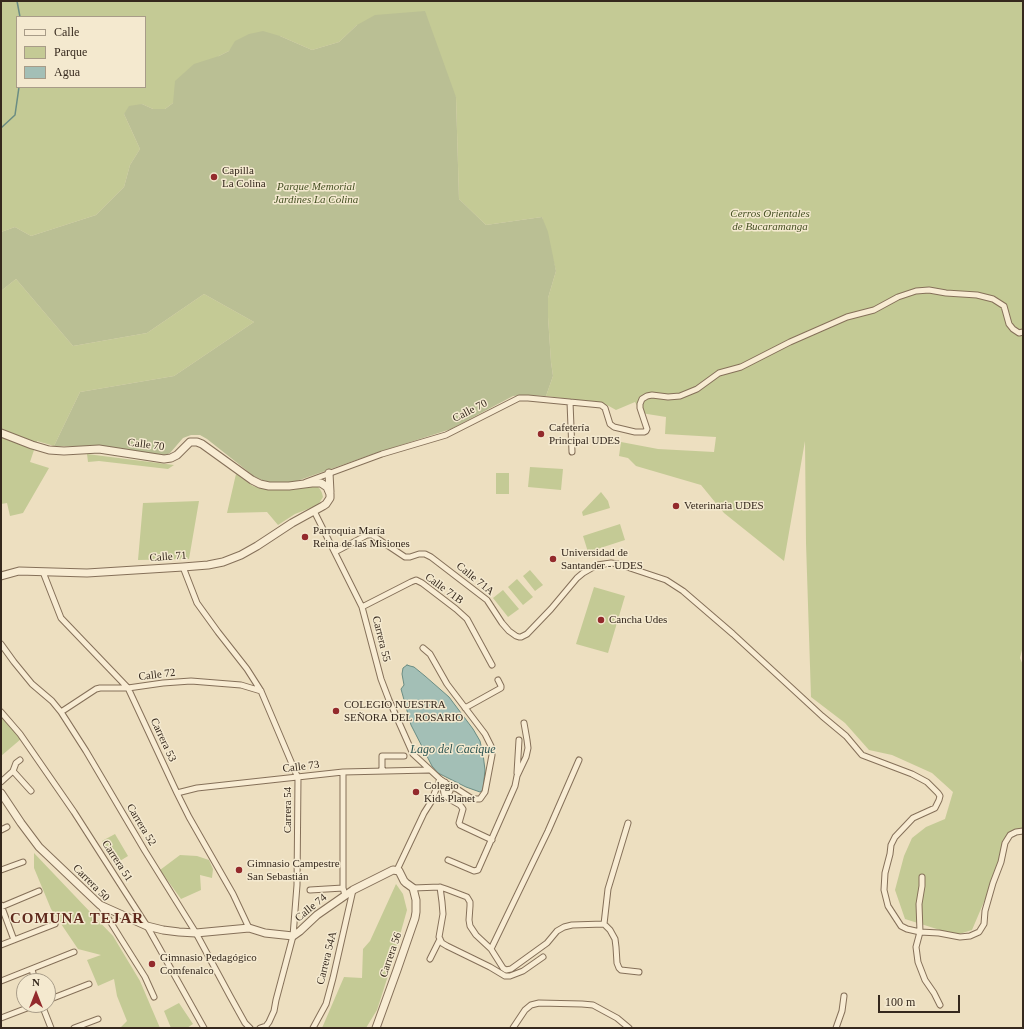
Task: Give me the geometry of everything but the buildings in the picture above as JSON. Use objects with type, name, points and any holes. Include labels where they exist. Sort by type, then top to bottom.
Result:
[{"type":"street","name":"Calle 70","points":[[296,486],[382,454],[446,435],[519,398],[603,406],[610,424],[618,428],[635,432],[644,432],[647,429],[640,408],[641,401],[647,396],[680,396],[697,388],[719,373],[741,367],[790,342],[846,318],[874,310],[898,297],[916,291],[929,290],[946,293],[977,295],[993,299],[1004,306],[1009,324],[1013,329],[1019,333],[1023,332]]},
{"type":"street","points":[[570,402],[572,452]]},
{"type":"street","name":"Calle 70","points":[[1,433],[50,450],[99,450],[164,459],[177,455],[188,444],[195,441],[202,444],[255,483],[269,486],[296,486],[312,483]]},
{"type":"street","points":[[323,506],[330,498],[329,473]]},
{"type":"street","points":[[312,483],[324,484],[330,494]]},
{"type":"street","points":[[312,483],[321,485],[324,489],[326,499],[323,506]]},
{"type":"street","name":"Calle 71","points":[[1,576],[19,571],[87,573],[214,564],[232,558],[257,546],[292,523],[323,506]]},
{"type":"street","name":"Carrera 55","points":[[314,511],[362,607],[377,667],[389,700],[413,754],[440,779],[457,788],[470,798],[480,799],[485,792],[492,755],[491,746],[485,734],[465,708]]},
{"type":"street","name":"Calle 71A","points":[[335,552],[367,535],[372,535],[406,557],[425,554],[487,600],[502,623],[518,637],[522,637],[527,634],[552,609],[577,578],[597,565],[611,563],[618,564],[666,580],[683,591],[846,736],[862,755],[912,774],[927,782],[938,793],[940,796],[935,808],[913,818],[895,837],[891,845],[885,873],[884,890],[888,906],[901,926],[920,932]]},
{"type":"street","name":"Carrera 54","points":[[183,567],[197,603],[261,690],[298,778],[297,885],[293,936],[274,1011],[266,1026],[260,1028]]},
{"type":"street","name":"Carrera 53","points":[[43,572],[61,618],[128,688],[189,818],[233,894],[249,928]]},
{"type":"street","name":"Calle 71B","points":[[362,607],[416,580],[456,609],[467,619],[492,665]]},
{"type":"street","name":"Carrera 52","points":[[1,644],[32,684],[52,701],[61,712],[196,933],[245,1023],[250,1028]]},
{"type":"street","points":[[424,648],[430,654],[447,684],[465,708],[501,688],[498,680]]},
{"type":"street","name":"Calle 72","points":[[61,712],[96,689],[100,688],[128,688],[163,683],[191,682],[241,685],[261,690]]},
{"type":"street","name":"Carrera 51","points":[[1,712],[20,734],[74,812],[147,926],[204,1028]]},
{"type":"street","points":[[517,776],[526,757],[528,748],[524,723]]},
{"type":"street","points":[[448,860],[476,871],[478,870],[515,786],[519,740]]},
{"type":"street","points":[[382,771],[382,756],[404,756]]},
{"type":"street","points":[[1,782],[13,771],[16,763],[20,760]]},
{"type":"street","points":[[491,949],[548,831],[579,760]]},
{"type":"street","name":"Calle 73","points":[[177,793],[196,788],[343,772],[429,770]]},
{"type":"street","points":[[13,771],[31,791]]},
{"type":"street","points":[[310,890],[344,891],[343,772]]},
{"type":"street","points":[[440,779],[431,802],[424,813],[397,870],[406,883],[413,888],[440,887],[467,897],[469,899],[470,906],[470,926],[476,935],[491,949],[503,968],[506,970],[511,969],[546,943],[557,931],[572,925],[604,924],[610,930],[615,939],[617,963],[619,968],[621,970],[639,972]]},
{"type":"street","points":[[448,784],[443,791],[444,794],[462,806],[463,812],[459,823],[461,826],[492,840]]},
{"type":"street","name":"Carrera 50","points":[[1,793],[39,847],[100,905],[145,977],[154,997]]},
{"type":"street","points":[[604,924],[608,889],[628,823]]},
{"type":"street","points":[[1,830],[7,827]]},
{"type":"street","points":[[920,932],[939,933],[960,937],[970,936],[979,932],[984,924],[993,883],[1001,862],[1005,843],[1010,836],[1016,832],[1023,831]]},
{"type":"street","points":[[1,870],[23,862]]},
{"type":"street","name":"Calle 74","points":[[100,905],[147,926],[163,930],[196,933],[249,928],[266,933],[293,936],[344,891],[354,890],[393,870],[397,870]]},
{"type":"street","points":[[922,877],[919,904],[920,932],[916,947],[918,962],[925,980],[940,1005]]},
{"type":"street","points":[[440,887],[443,914],[439,937],[442,943],[490,966],[505,976],[510,976],[523,971],[543,957]]},
{"type":"street","name":"Carrera 56","points":[[376,1028],[415,918],[416,900],[413,888]]},
{"type":"street","name":"Carrera 54A","points":[[313,1028],[326,1004],[354,890]]},
{"type":"street","points":[[14,940],[1,906],[39,891]]},
{"type":"street","points":[[1,945],[55,924]]},
{"type":"street","points":[[430,959],[440,939]]},
{"type":"street","points":[[1,981],[74,952]]},
{"type":"street","points":[[32,969],[33,973]]},
{"type":"street","points":[[56,997],[89,984]]},
{"type":"street","points":[[836,1028],[842,1012],[844,996]]},
{"type":"street","points":[[513,1028],[525,1010],[531,1005],[539,1003],[588,1004],[617,1018],[629,1028]]},
{"type":"street","points":[[1,1018],[16,1012]]},
{"type":"street","points":[[45,1013],[51,1028]]},
{"type":"street","points":[[74,1028],[98,1019]]},
{"type":"green space","name":"Cerros Orientales de Bucaramanga","points":[[1,1],[1023,1],[1023,646],[1020,658],[1023,665],[1023,831],[1015,830],[1002,844],[997,871],[972,930],[956,935],[905,919],[895,890],[904,856],[912,838],[926,827],[945,819],[953,792],[932,773],[892,755],[869,750],[845,723],[811,697],[806,543],[805,441],[784,561],[724,513],[701,485],[636,466],[628,458],[619,456],[621,442],[658,449],[714,452],[716,437],[665,434],[666,417],[641,413],[635,402],[616,410],[607,405],[593,402],[546,396],[553,376],[548,317],[548,298],[556,271],[542,217],[486,225],[459,199],[456,97],[357,25],[339,42],[312,50],[280,36],[229,51],[219,56],[173,103],[165,109],[153,109],[142,104],[124,114],[140,149],[130,165],[124,187],[96,215],[31,236],[15,227],[1,232]]},
{"type":"green space","name":"Parque Memorial Jardines La Colina","points":[[425,11],[456,97],[459,199],[486,225],[542,217],[548,232],[556,271],[548,298],[548,317],[553,376],[546,396],[513,396],[451,429],[373,454],[294,482],[274,483],[255,477],[200,435],[191,435],[183,438],[170,453],[165,455],[154,455],[104,447],[54,446],[80,392],[174,376],[254,322],[204,294],[147,333],[73,346],[16,279],[1,291],[1,232],[15,227],[31,236],[96,215],[124,187],[130,165],[140,149],[124,114],[129,106],[142,104],[153,109],[165,109],[173,103],[175,81],[194,64],[219,56],[229,51],[235,41],[249,34],[263,31],[280,36],[312,50],[339,42],[357,25],[375,15]]},
{"type":"green space","points":[[16,279],[73,346],[147,333],[204,294],[254,322],[174,376],[80,392],[54,446],[37,441],[30,462],[49,468],[23,513],[10,516],[7,503],[1,504],[1,291]]},
{"type":"green space","points":[[87,454],[174,465],[168,469],[99,461],[88,462]]},
{"type":"green space","points":[[530,467],[563,469],[561,490],[528,487]]},
{"type":"green space","points":[[496,473],[509,473],[509,494],[496,494]]},
{"type":"green space","points":[[236,474],[253,486],[264,489],[293,490],[317,486],[323,497],[318,505],[295,514],[278,525],[267,512],[227,513]]},
{"type":"green space","points":[[601,492],[608,501],[610,508],[583,516],[582,512]]},
{"type":"green space","points":[[199,501],[189,559],[138,560],[143,503]]},
{"type":"green space","points":[[620,524],[625,540],[588,552],[583,536]]},
{"type":"green space","points":[[530,570],[543,585],[535,591],[523,576]]},
{"type":"green space","points":[[517,579],[533,597],[523,605],[508,587]]},
{"type":"green space","name":"Cancha Udes","points":[[594,587],[625,596],[608,653],[576,644]]},
{"type":"green space","points":[[503,590],[519,609],[508,617],[493,598]]},
{"type":"green space","points":[[1,716],[21,739],[1,756]]},
{"type":"green space","points":[[115,834],[128,856],[115,864],[102,841]]},
{"type":"green space","points":[[34,853],[113,936],[140,981],[160,1028],[120,1028],[127,1021],[117,996],[114,979],[98,986],[87,960],[101,955],[78,949],[51,909],[34,868]]},
{"type":"green space","points":[[180,855],[197,856],[209,860],[213,869],[212,878],[200,875],[201,890],[181,899],[160,870]]},
{"type":"green space","points":[[396,884],[403,894],[407,910],[377,1010],[366,1028],[322,1028],[344,977],[362,978],[363,949],[370,941]]},
{"type":"green space","points":[[179,1003],[193,1024],[187,1028],[171,1028],[164,1011]]},
{"type":"water","name":"Lago del Cacique","points":[[407,665],[414,667],[449,697],[480,741],[485,770],[483,790],[480,792],[466,787],[438,773],[432,766],[411,725],[401,689],[404,685],[402,674],[403,668]]},
{"type":"waterway","points":[[17,1],[20,16]]},
{"type":"waterway","points":[[1,128],[15,115],[19,88]]},
{"type":"place","name":"Capilla La Colina","points":[[214,177]]},
{"type":"place","name":"Cafetería Principal UDES","points":[[541,434]]},
{"type":"place","name":"Veterinaria UDES","points":[[676,506]]},
{"type":"place","name":"Parroquia María Reina de las Misiones","points":[[305,537]]},
{"type":"place","name":"Universidad de Santander - UDES","points":[[553,559]]},
{"type":"place","name":"Cancha Udes","points":[[601,620]]},
{"type":"place","name":"COLEGIO NUESTRA SEÑORA DEL ROSARIO","points":[[336,711]]},
{"type":"place","name":"Colegio Kids Planet","points":[[416,792]]},
{"type":"place","name":"Gimnasio Campestre San Sebastián","points":[[239,870]]},
{"type":"place","name":"Gimnasio Pedagógico Comfenalco","points":[[152,964]]},
{"type":"district","name":"COMUNA TEJAR","points":[[77,919]]}]
